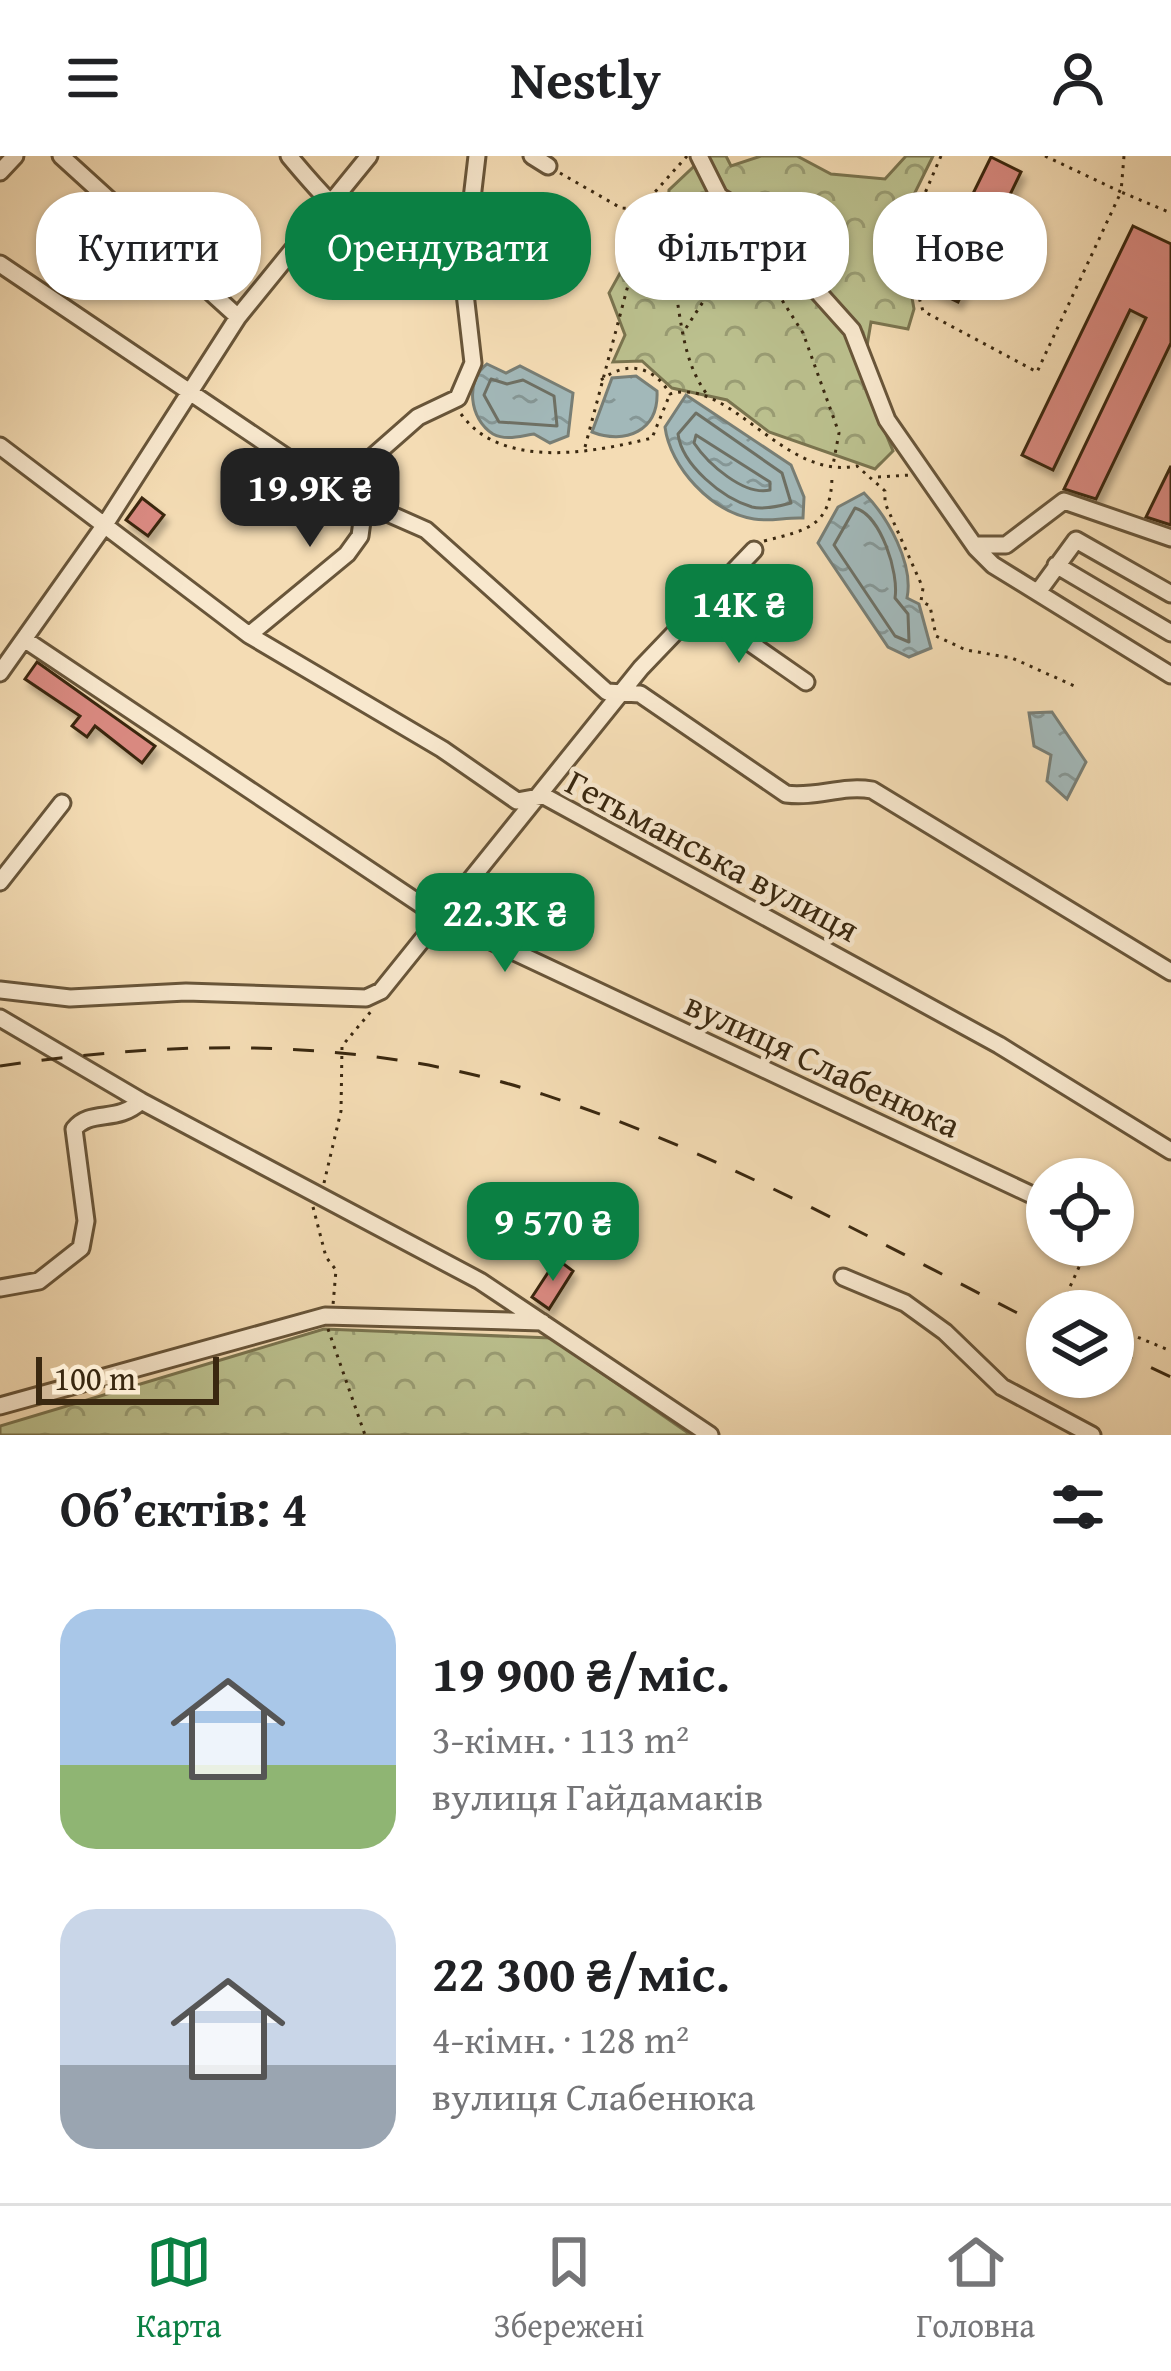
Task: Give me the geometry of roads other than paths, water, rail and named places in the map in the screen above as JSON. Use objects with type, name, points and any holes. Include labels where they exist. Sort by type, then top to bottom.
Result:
[{"type":"street","points":[[0,172],[14,156]]},
{"type":"street","points":[[61,156],[238,317]]},
{"type":"street","points":[[290,156],[319,192]]},
{"type":"street","points":[[341,192],[369,156]]},
{"type":"street","points":[[473,192],[477,156]]},
{"type":"street","points":[[532,156],[548,166]]},
{"type":"street","points":[[699,156],[718,196],[749,215],[851,330],[887,420],[974,545],[993,565],[1171,675]]},
{"type":"street","points":[[0,673],[104,526],[238,317],[285,260]]},
{"type":"street","points":[[0,264],[335,490],[366,507],[397,513],[426,530],[615,695],[640,694],[785,794],[812,798],[847,786],[872,790],[1171,971]]},
{"type":"street","points":[[335,490],[418,417],[454,402],[473,363],[466,300]]},
{"type":"street","name":"Гетьманська вулиця","points":[[0,446],[249,635],[442,749],[517,801],[544,796],[999,1045],[1171,1151]]},
{"type":"street","points":[[249,635],[347,554],[360,536],[370,462]]},
{"type":"street","points":[[974,545],[1006,545],[1064,501],[1171,538]]},
{"type":"street","points":[[1037,592],[1070,542],[1083,542],[1171,594]]},
{"type":"street","points":[[0,991],[70,998],[186,992],[366,998],[381,991],[640,668],[754,550]]},
{"type":"street","points":[[1056,565],[1171,633]]},
{"type":"street","points":[[700,608],[806,682]]},
{"type":"street","name":"вулиця Слабенюка","points":[[24,639],[439,916],[1026,1192]]},
{"type":"street","points":[[0,882],[62,802]]},
{"type":"street","points":[[0,1018],[141,1101],[429,1251],[545,1322],[710,1435]]},
{"type":"street","points":[[0,1288],[39,1281],[81,1248],[86,1222],[74,1129],[89,1118],[128,1114],[141,1101]]},
{"type":"street","points":[[843,1277],[905,1303],[945,1332],[1002,1387],[1092,1435]]},
{"type":"street","points":[[0,1406],[325,1316],[545,1322]]},
{"type":"water","points":[[487,364],[506,373],[520,366],[573,393],[568,436],[550,443],[534,434],[498,436],[485,427],[475,409],[473,389]]},
{"type":"water","points":[[636,376],[657,391],[646,425],[616,437],[592,432],[612,378]]},
{"type":"water","points":[[686,395],[791,465],[804,497],[803,518],[760,520],[738,515],[695,485],[675,457],[665,427]]},
{"type":"water","points":[[864,493],[897,542],[907,571],[907,598],[919,604],[931,648],[909,657],[888,647],[818,543],[838,507]]},
{"type":"water","points":[[1052,712],[1086,762],[1067,799],[1047,781],[1051,755],[1034,746],[1029,713]]},
{"type":"railway","points":[[0,1066],[136,1051],[273,1048],[409,1062],[476,1075],[607,1117],[736,1171],[1026,1317]]},
{"type":"railway","points":[[1134,1360],[1171,1377]]}]
